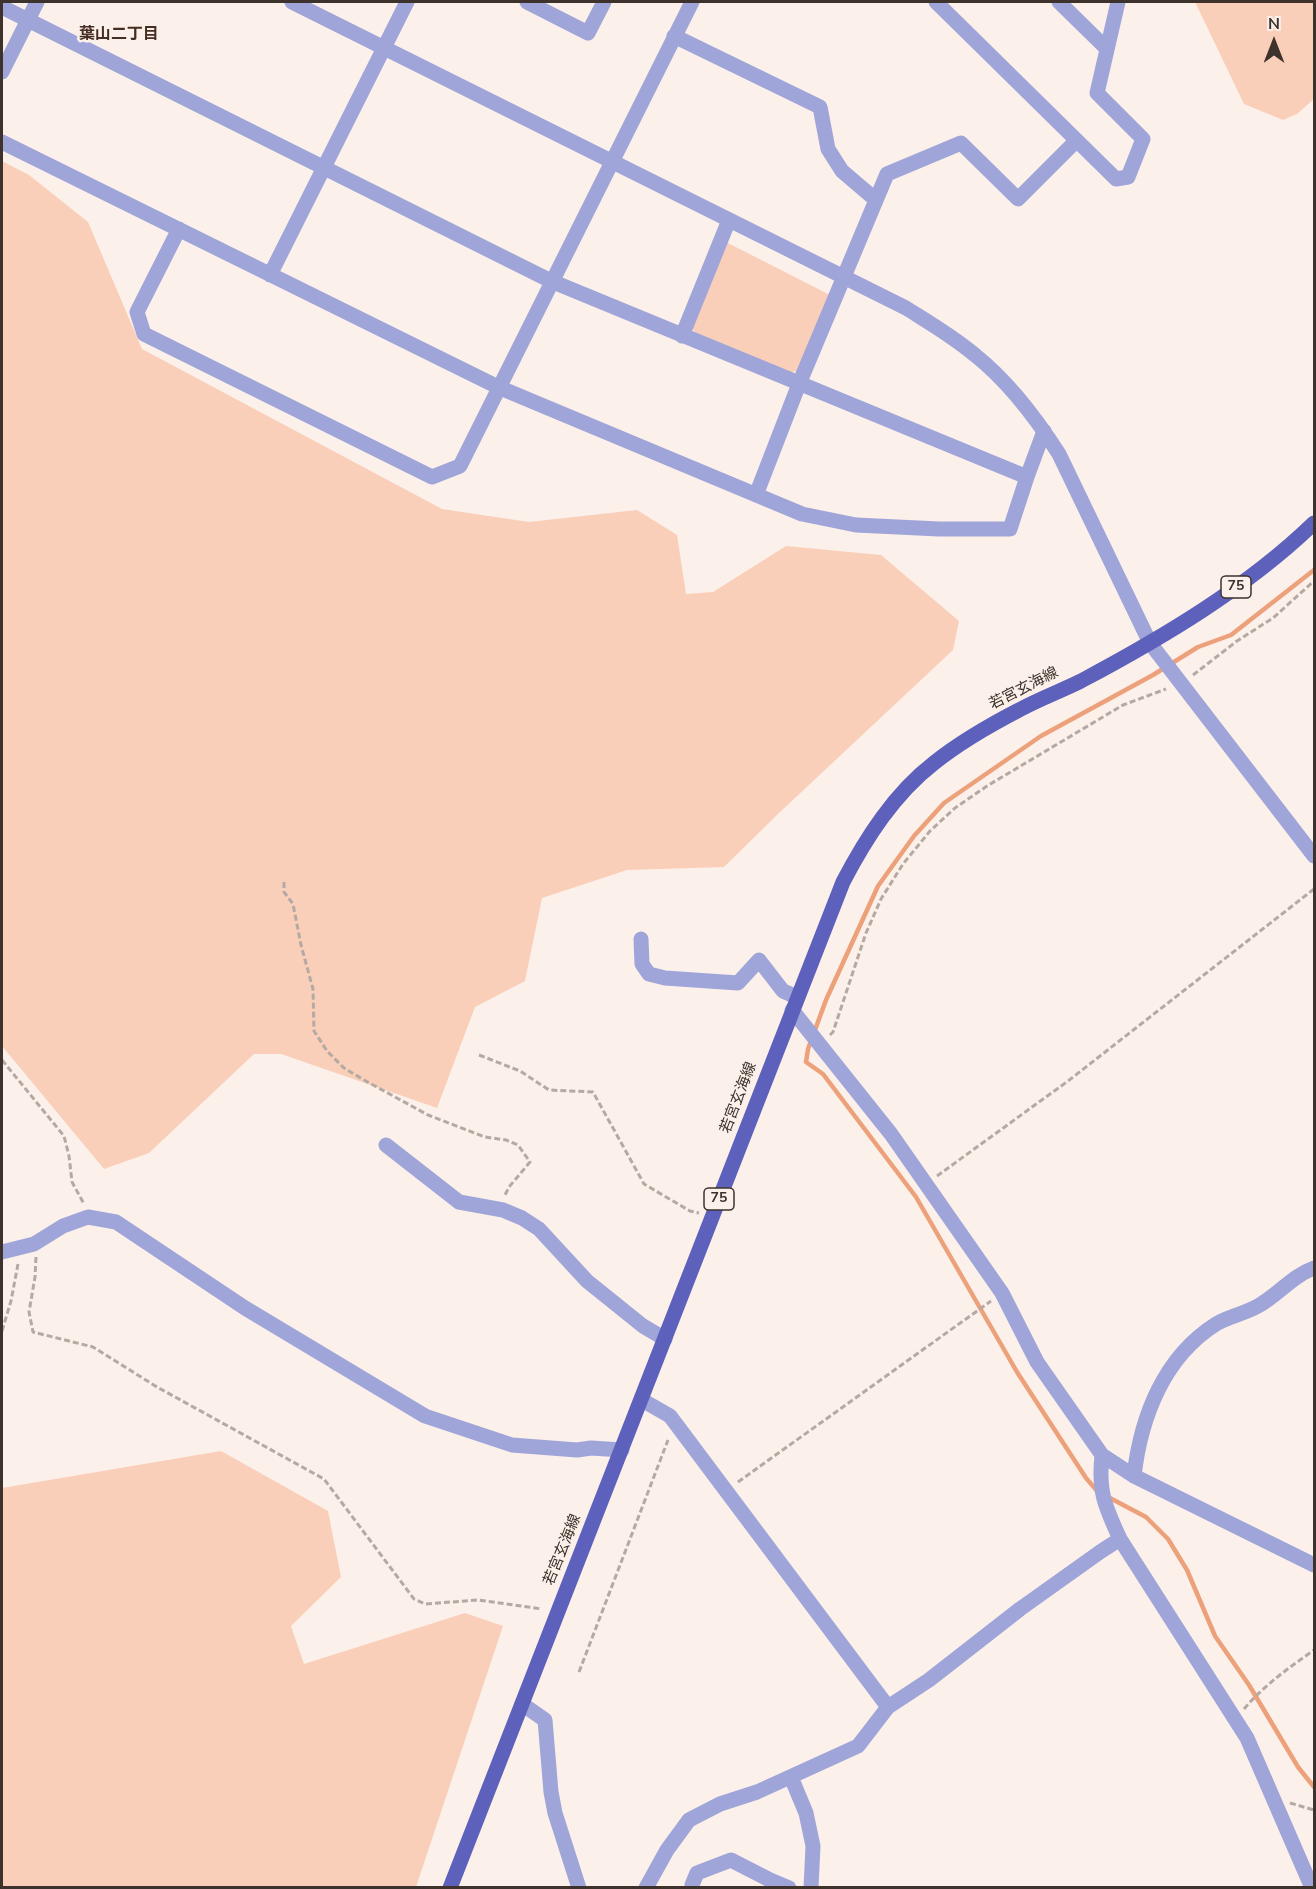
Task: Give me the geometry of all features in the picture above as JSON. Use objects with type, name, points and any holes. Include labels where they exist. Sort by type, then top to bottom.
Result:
[{"type":"main road","name":"若宮玄海線","points":[[450,1887],[843,882],[873,831],[906,790],[933,764],[963,742],[1018,710],[1079,682],[1150,643],[1251,577],[1293,544],[1314,523]]},
{"type":"street","points":[[2,72],[37,2]]},
{"type":"street","points":[[292,2],[906,308],[977,356],[1021,402],[1059,454],[1150,643],[1314,856]]},
{"type":"street","points":[[270,275],[408,2]]},
{"type":"street","points":[[527,2],[588,33],[604,2]]},
{"type":"street","points":[[179,229],[137,312],[144,334],[432,477],[460,466],[692,2]]},
{"type":"street","points":[[936,2],[1116,179],[1128,177],[1143,139],[1097,93],[1118,2]]},
{"type":"street","points":[[1059,2],[1107,49]]},
{"type":"street","points":[[2,7],[552,281],[1027,477]]},
{"type":"street","points":[[674,36],[820,107],[828,149],[842,171],[876,200]]},
{"type":"street","points":[[2,141],[498,387],[802,514],[856,525],[939,529],[1010,529],[1044,431]]},
{"type":"street","points":[[756,495],[799,384],[887,174],[961,143],[1018,200],[1076,141]]},
{"type":"street","points":[[682,336],[729,220]]},
{"type":"street","points":[[641,939],[642,964],[649,974],[665,978],[738,983],[759,960],[795,1004],[822,1045],[891,1134],[1002,1293],[1037,1362],[1102,1455],[1134,1476],[1314,1565]]},
{"type":"street","points":[[386,1145],[459,1202],[503,1210],[539,1229],[587,1281],[643,1326],[666,1339]]},
{"type":"street","points":[[2,1252],[28,1246],[63,1226],[88,1217],[116,1222],[245,1308],[425,1416],[512,1445],[577,1450],[591,1448],[622,1450]]},
{"type":"street","points":[[1134,1476],[1136,1458],[1153,1398],[1173,1362],[1195,1339],[1216,1324],[1257,1306],[1294,1278],[1314,1268]]},
{"type":"street","points":[[642,1400],[670,1416],[679,1427],[888,1707]]},
{"type":"street","points":[[1102,1455],[1100,1474],[1104,1505],[1120,1539],[1247,1738],[1312,1887]]},
{"type":"street","points":[[646,1887],[689,1820],[720,1804],[757,1792],[814,1764],[858,1746],[888,1707],[929,1680],[1047,1590],[1120,1539]]},
{"type":"street","points":[[522,1704],[545,1720],[555,1813],[579,1887]]},
{"type":"street","points":[[791,1777],[806,1813],[813,1845],[811,1887]]},
{"type":"street","points":[[692,1885],[697,1873],[731,1860],[789,1887]]},
{"type":"path","points":[[822,1045],[833,1032],[866,933],[881,899],[903,864],[930,831],[955,808],[987,786],[1124,705],[1182,683],[1273,618],[1314,581]]},
{"type":"path","points":[[284,882],[284,892],[293,904],[313,989],[314,1031],[327,1051],[344,1068],[428,1115],[485,1137],[506,1140],[518,1145],[530,1162],[509,1187],[502,1200],[503,1210]]},
{"type":"path","points":[[926,1184],[1068,1081],[1314,889]]},
{"type":"path","points":[[479,1055],[520,1071],[549,1090],[593,1092],[644,1184],[690,1211],[713,1216]]},
{"type":"path","points":[[2,1060],[64,1137],[72,1182],[88,1217]]},
{"type":"path","points":[[2,1331],[12,1301],[15,1276],[28,1246],[36,1256],[29,1312],[33,1332],[93,1347],[157,1387],[324,1479],[414,1599],[425,1604],[478,1600],[558,1613]]},
{"type":"path","points":[[726,1490],[1002,1293]]},
{"type":"path","points":[[579,1672],[669,1438],[679,1427]]},
{"type":"path","points":[[1236,1719],[1252,1700],[1283,1672],[1314,1650]]},
{"type":"shaded area","points":[[1195,2],[1314,2],[1314,99],[1297,114],[1283,120],[1244,104]]},
{"type":"shaded area","points":[[2,161],[29,175],[88,222],[142,349],[442,509],[529,522],[637,510],[677,535],[686,594],[713,592],[786,546],[881,555],[959,621],[953,650],[724,867],[627,870],[542,898],[525,981],[475,1007],[437,1108],[281,1054],[254,1054],[149,1153],[104,1169],[2,1046]]},
{"type":"shaded area","points":[[726,242],[830,295],[797,371],[790,373],[694,332],[692,325]]},
{"type":"shaded area","points":[[221,1451],[328,1511],[341,1577],[291,1626],[304,1664],[465,1613],[503,1626],[416,1887],[2,1887],[2,1488]]},
{"type":"waterway","points":[[1098,1492],[1086,1478],[1017,1372],[916,1197],[823,1074],[806,1062],[808,1049],[826,1000],[878,886],[914,836],[944,803],[1041,736],[1153,675],[1198,647],[1231,635],[1314,570]]},
{"type":"waterway","points":[[1108,1497],[1146,1517],[1168,1539],[1187,1570],[1215,1636],[1249,1685],[1298,1767],[1314,1787]]},
{"type":"district","name":"葉山二丁目","points":[[119,35]]}]
